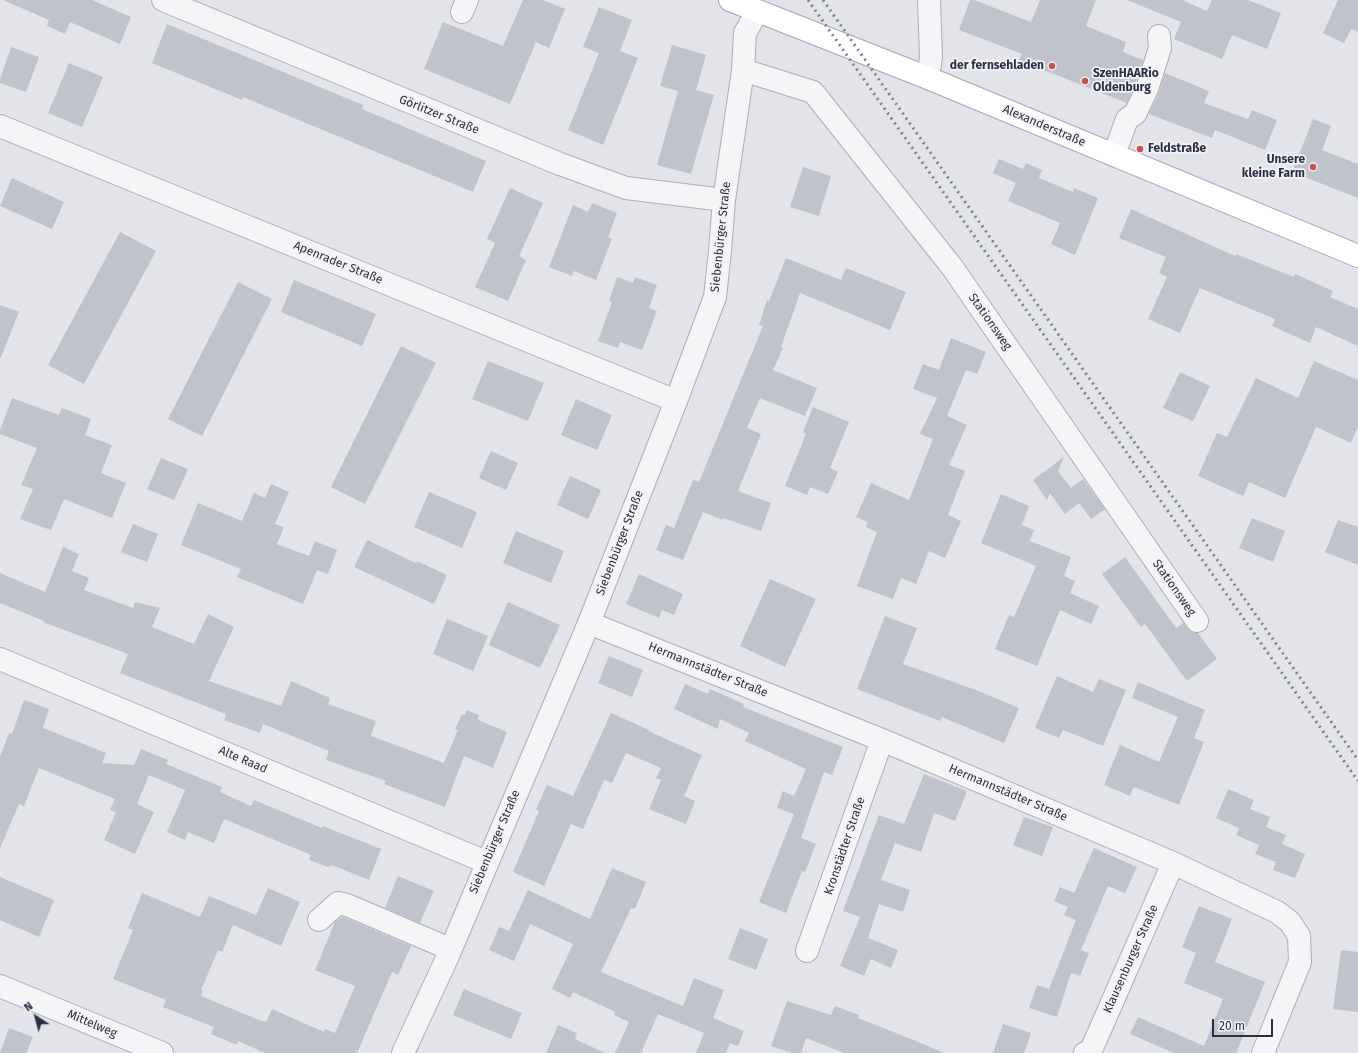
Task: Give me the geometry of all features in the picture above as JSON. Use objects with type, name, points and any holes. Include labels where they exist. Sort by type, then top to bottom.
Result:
[{"type":"main road","name":"Alexanderstraße","points":[[730,0],[757,12],[928,78],[1358,256]]},
{"type":"street","name":"Görlitzer Straße","points":[[163,0],[553,161],[626,188],[724,200]]},
{"type":"street","points":[[928,78],[931,57],[930,0]]},
{"type":"street","name":"Siebenbürger Straße","points":[[403,1053],[450,949],[589,623],[715,297],[724,200],[743,70],[745,33],[757,12]]},
{"type":"street","points":[[1114,155],[1127,119],[1135,114],[1147,89],[1160,48],[1159,36]]},
{"type":"street","name":"Stationsweg","points":[[743,70],[813,92],[952,267],[1196,621]]},
{"type":"street","name":"Apenrader Straße","points":[[0,126],[676,401]]},
{"type":"street","name":"Hermannstädter Straße","points":[[589,623],[882,740],[1173,863],[1277,912],[1290,922],[1299,936],[1300,962],[1263,1053]]},
{"type":"street","name":"Alte Raad","points":[[0,659],[486,862]]},
{"type":"street","name":"Kronstädter Straße","points":[[808,951],[882,740]]},
{"type":"street","name":"Klausenburger Straße","points":[[1086,1053],[1091,1050],[1173,863]]},
{"type":"street","points":[[319,920],[338,904],[346,905],[450,949]]},
{"type":"street","name":"Mittelweg","points":[[0,986],[162,1053]]},
{"type":"building","points":[[3,0],[92,0],[131,17],[120,44],[70,22],[65,34],[47,26],[49,20]]},
{"type":"building","points":[[523,0],[543,0],[565,9],[549,48],[536,42],[510,104],[424,69],[443,22],[503,46]]},
{"type":"building","points":[[970,0],[974,0],[1031,22],[1040,0],[1096,0],[1086,26],[1126,42],[1123,52],[1143,60],[1127,103],[1019,60],[1022,54],[959,30]]},
{"type":"building","points":[[1127,0],[1182,0],[1207,11],[1212,0],[1248,0],[1281,13],[1267,49],[1232,35],[1222,59],[1174,39],[1181,22]]},
{"type":"building","points":[[1338,0],[1358,0],[1358,32],[1351,29],[1344,43],[1323,33]]},
{"type":"building","points":[[599,7],[632,20],[620,51],[638,58],[603,145],[568,130],[599,53],[583,47]]},
{"type":"building","points":[[167,24],[363,105],[362,109],[486,161],[473,192],[243,97],[242,100],[152,63]]},
{"type":"building","points":[[672,45],[706,55],[696,90],[714,95],[691,174],[657,165],[678,91],[660,86]]},
{"type":"building","points":[[11,47],[39,57],[26,92],[0,83]]},
{"type":"building","points":[[69,63],[103,77],[82,127],[48,113]]},
{"type":"building","points":[[1165,73],[1209,91],[1204,103],[1248,119],[1252,110],[1277,120],[1265,150],[1215,130],[1212,138],[1149,114],[1159,93]]},
{"type":"building","points":[[1313,119],[1331,126],[1322,150],[1358,164],[1358,198],[1292,172]]},
{"type":"building","points":[[999,159],[1023,169],[1026,163],[1042,170],[1039,178],[1073,192],[1074,188],[1098,198],[1075,255],[1051,244],[1060,223],[1008,201],[1016,183],[993,173]]},
{"type":"building","points":[[803,167],[831,176],[819,216],[790,207]]},
{"type":"building","points":[[12,178],[64,202],[52,229],[0,206]]},
{"type":"building","points":[[510,188],[543,203],[519,256],[526,260],[508,301],[475,287],[495,243],[487,239]]},
{"type":"building","points":[[592,203],[617,213],[608,237],[612,239],[596,280],[574,271],[572,276],[549,267],[573,205],[588,212]]},
{"type":"building","points":[[1131,209],[1235,256],[1236,254],[1294,277],[1295,274],[1333,291],[1330,297],[1358,309],[1358,346],[1316,327],[1310,343],[1272,326],[1275,319],[1200,288],[1180,333],[1148,319],[1167,277],[1159,273],[1166,257],[1119,238]]},
{"type":"building","points":[[120,232],[156,251],[84,384],[48,365]]},
{"type":"building","points":[[786,258],[841,280],[846,268],[906,292],[890,330],[800,293],[781,347],[783,348],[773,370],[817,388],[805,416],[760,398],[747,428],[761,434],[738,491],[771,503],[761,531],[723,518],[723,520],[703,512],[683,560],[656,550],[666,525],[674,528],[693,480],[699,482],[763,326],[759,325],[767,300],[769,301]]},
{"type":"building","points":[[617,277],[633,283],[635,277],[657,285],[649,308],[657,311],[642,350],[620,342],[618,348],[598,341],[612,302],[609,301]]},
{"type":"building","points":[[294,280],[376,314],[362,346],[281,312]]},
{"type":"building","points":[[238,282],[272,299],[202,436],[168,419]]},
{"type":"building","points":[[0,305],[19,312],[1,357],[0,357]]},
{"type":"building","points":[[951,338],[986,352],[977,374],[966,370],[947,416],[967,425],[949,465],[965,471],[948,515],[961,521],[945,558],[929,551],[916,584],[901,578],[893,599],[857,586],[877,532],[866,527],[868,522],[856,517],[871,483],[909,500],[933,439],[920,434],[937,398],[913,389],[923,364],[939,370]]},
{"type":"building","points":[[401,346],[436,363],[365,504],[331,487]]},
{"type":"building","points":[[488,361],[544,383],[528,421],[472,399]]},
{"type":"building","points":[[1314,361],[1358,380],[1358,427],[1351,443],[1316,427],[1285,498],[1249,482],[1243,496],[1198,476],[1217,433],[1227,437],[1256,378],[1298,398]]},
{"type":"building","points":[[1180,372],[1210,386],[1193,421],[1163,408]]},
{"type":"building","points":[[12,398],[59,415],[62,408],[91,419],[85,435],[112,445],[101,473],[126,483],[112,518],[64,499],[51,530],[20,519],[33,489],[21,485],[37,448],[0,434],[0,430]]},
{"type":"building","points":[[576,399],[612,415],[597,450],[561,435]]},
{"type":"building","points":[[813,407],[849,422],[830,468],[838,472],[828,494],[810,487],[807,495],[785,486],[806,434],[803,432]]},
{"type":"building","points":[[491,451],[518,463],[506,490],[479,478]]},
{"type":"building","points":[[1064,457],[1058,471],[1071,488],[1083,479],[1105,509],[1091,519],[1079,503],[1065,514],[1050,493],[1047,500],[1033,480]]},
{"type":"building","points":[[161,458],[188,469],[174,500],[147,489]]},
{"type":"building","points":[[570,476],[601,490],[588,519],[557,505]]},
{"type":"building","points":[[271,484],[289,492],[275,524],[284,527],[277,544],[309,556],[315,541],[337,550],[328,574],[317,570],[303,604],[237,577],[241,569],[181,545],[198,503],[242,521],[254,493],[265,498]]},
{"type":"building","points":[[429,492],[477,512],[462,548],[414,527]]},
{"type":"building","points":[[1001,494],[1029,506],[1022,525],[1034,530],[1030,541],[1071,557],[1064,576],[1075,581],[1070,593],[1099,606],[1091,624],[1060,610],[1037,666],[995,649],[1009,615],[1014,617],[1036,566],[981,543]]},
{"type":"building","points":[[1252,518],[1285,531],[1273,562],[1239,548]]},
{"type":"building","points":[[1338,520],[1358,527],[1358,565],[1325,552]]},
{"type":"building","points":[[133,524],[158,534],[147,562],[121,552]]},
{"type":"building","points":[[516,531],[564,551],[551,583],[503,563]]},
{"type":"building","points":[[367,540],[416,563],[417,561],[447,575],[434,604],[354,567]]},
{"type":"building","points":[[63,547],[79,554],[72,571],[89,578],[84,590],[133,608],[135,602],[160,608],[152,627],[194,644],[208,614],[234,627],[209,681],[281,706],[291,681],[330,698],[328,704],[376,721],[371,736],[444,763],[458,730],[455,729],[462,714],[465,715],[467,710],[479,715],[478,720],[507,732],[493,768],[464,756],[445,807],[384,784],[386,781],[326,760],[329,751],[263,724],[260,733],[224,720],[226,714],[120,673],[128,654],[43,622],[44,621],[0,603],[0,573],[45,592]]},
{"type":"building","points":[[1125,557],[1176,628],[1183,623],[1191,632],[1198,633],[1217,659],[1187,681],[1145,624],[1141,627],[1102,574]]},
{"type":"building","points":[[639,574],[683,594],[674,615],[662,610],[659,618],[626,604]]},
{"type":"building","points":[[770,579],[816,599],[785,667],[740,646]]},
{"type":"building","points":[[508,602],[560,625],[540,668],[489,645]]},
{"type":"building","points":[[885,616],[917,628],[903,664],[976,690],[1019,708],[1004,743],[942,717],[940,721],[857,689]]},
{"type":"building","points":[[447,619],[488,636],[473,671],[433,654]]},
{"type":"building","points":[[609,656],[643,670],[632,697],[598,683]]},
{"type":"building","points":[[1057,676],[1093,692],[1099,679],[1126,690],[1103,746],[1063,730],[1059,738],[1035,728]]},
{"type":"building","points":[[1138,682],[1205,710],[1194,738],[1204,742],[1179,805],[1134,787],[1130,796],[1104,785],[1120,745],[1159,762],[1178,717],[1132,698]]},
{"type":"building","points":[[685,684],[708,694],[710,689],[744,704],[743,707],[843,747],[832,775],[824,772],[801,838],[816,844],[805,872],[802,871],[786,913],[759,902],[794,814],[777,808],[783,791],[794,796],[806,769],[745,741],[749,733],[720,719],[718,729],[674,709]]},
{"type":"building","points":[[24,700],[49,709],[43,728],[106,753],[102,763],[134,765],[141,749],[168,760],[166,764],[222,787],[220,792],[251,806],[254,800],[322,828],[323,826],[381,849],[369,880],[332,865],[328,867],[309,860],[311,855],[224,819],[214,843],[188,832],[185,840],[167,832],[185,790],[149,775],[137,804],[154,812],[135,854],[104,840],[116,812],[110,810],[115,799],[39,768],[24,806],[19,804],[0,848],[0,757],[9,733],[12,734]]},
{"type":"building","points":[[611,713],[702,755],[684,796],[695,801],[686,824],[649,809],[661,780],[656,778],[661,768],[626,753],[612,783],[604,780],[583,829],[571,824],[544,886],[513,872],[539,811],[536,809],[547,785],[573,796]]},
{"type":"building","points":[[924,774],[967,791],[955,821],[934,813],[921,852],[895,843],[881,880],[910,890],[903,912],[879,904],[868,938],[898,950],[891,968],[871,959],[864,976],[840,966],[860,917],[843,911],[879,815],[904,824]]},
{"type":"building","points":[[1228,789],[1254,800],[1250,809],[1270,817],[1266,827],[1286,835],[1282,844],[1305,854],[1295,878],[1273,870],[1276,862],[1255,854],[1259,845],[1236,835],[1239,828],[1216,818]]},
{"type":"building","points":[[1024,817],[1053,827],[1042,856],[1013,845]]},
{"type":"building","points":[[1094,848],[1137,867],[1125,893],[1108,886],[1081,950],[1089,953],[1080,976],[1071,973],[1057,1017],[1029,1008],[1037,985],[1049,989],[1076,920],[1064,915],[1068,907],[1054,901],[1060,887],[1074,893]]},
{"type":"building","points":[[612,868],[646,882],[635,909],[631,908],[601,972],[683,1006],[694,978],[724,990],[713,1018],[744,1031],[738,1046],[730,1043],[726,1053],[696,1053],[704,1033],[658,1014],[641,1053],[615,1053],[629,1022],[614,1015],[615,1012],[573,992],[570,998],[552,989],[573,944],[530,924],[514,961],[489,950],[499,927],[509,931],[528,890],[590,919]]},
{"type":"building","points":[[398,876],[434,891],[420,923],[385,908]]},
{"type":"building","points":[[0,877],[54,900],[39,937],[0,920]]},
{"type":"building","points":[[268,888],[300,902],[281,946],[233,925],[222,952],[218,950],[201,990],[203,991],[201,996],[266,1022],[272,1009],[324,1032],[325,1029],[335,1033],[355,986],[315,970],[335,922],[343,917],[411,946],[398,975],[392,972],[357,1053],[265,1053],[238,1041],[237,1045],[211,1034],[214,1027],[163,1007],[166,1000],[113,979],[133,930],[128,928],[142,893],[200,917],[209,896],[256,915]]},
{"type":"building","points":[[1199,906],[1232,919],[1215,962],[1265,982],[1236,1053],[1174,1053],[1130,1034],[1138,1017],[1204,1046],[1223,999],[1184,983],[1196,953],[1182,947]]},
{"type":"building","points":[[740,928],[768,939],[756,970],[728,959]]},
{"type":"building","points":[[1341,950],[1358,952],[1358,1012],[1333,1009]]},
{"type":"building","points":[[464,989],[522,1013],[511,1039],[453,1015]]},
{"type":"building","points":[[787,1001],[831,1015],[835,1006],[859,1015],[858,1018],[942,1053],[844,1053],[806,1038],[801,1053],[792,1053],[771,1046]]},
{"type":"building","points":[[1003,1024],[1031,1033],[1024,1053],[993,1053]]},
{"type":"building","points":[[558,1025],[577,1033],[575,1039],[605,1053],[546,1053]]},
{"type":"building","points":[[9,1028],[33,1037],[26,1053],[0,1053]]},
{"type":"railway","points":[[808,0],[1358,781]]},
{"type":"railway","points":[[823,0],[1358,760]]},
{"type":"place","name":"der fernsehladen","points":[[1052,66]]},
{"type":"place","name":"SzenHAARio Oldenburg","points":[[1085,81]]},
{"type":"place","name":"Feldstraße","points":[[1140,149]]},
{"type":"place","name":"Unsere kleine Farm","points":[[1313,167]]}]
